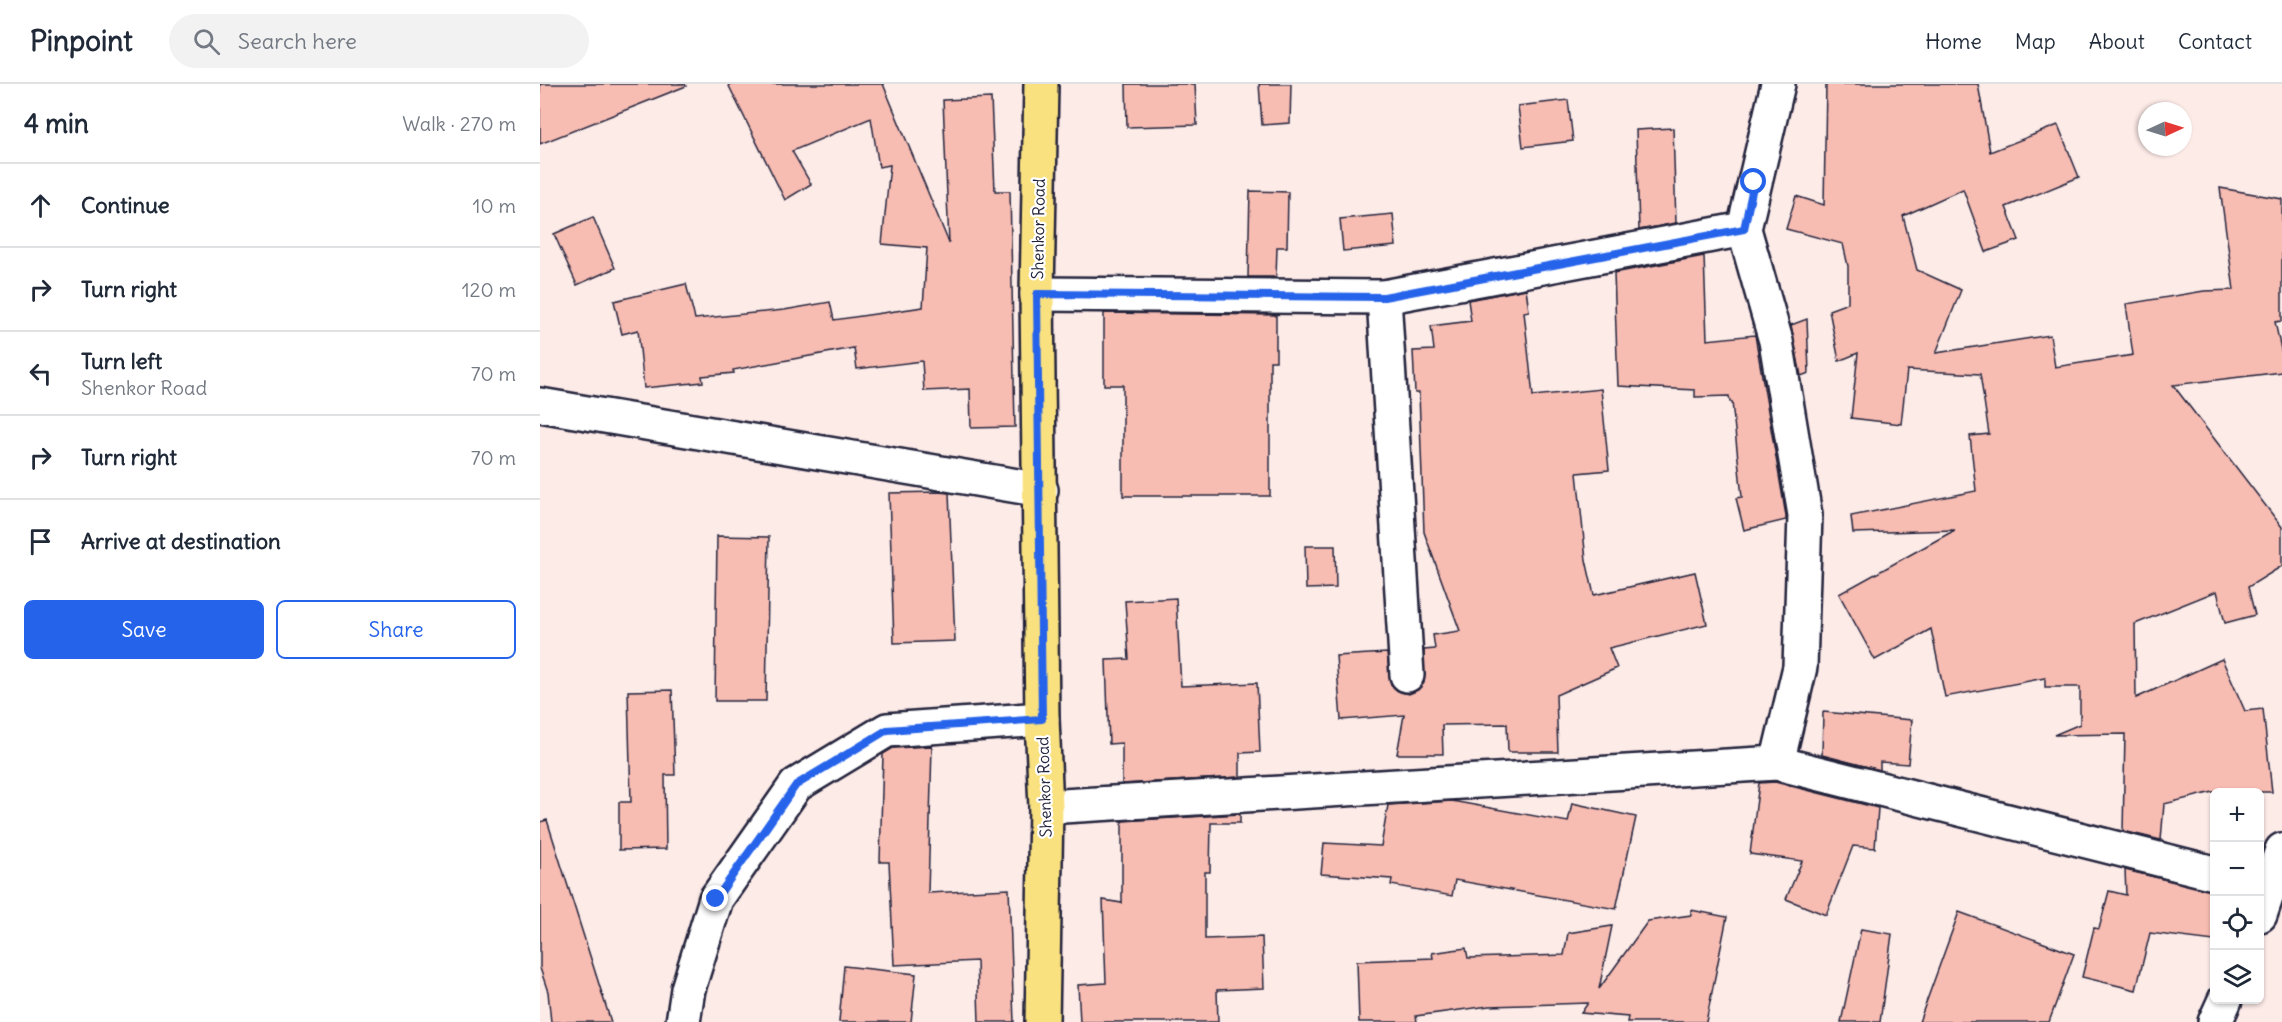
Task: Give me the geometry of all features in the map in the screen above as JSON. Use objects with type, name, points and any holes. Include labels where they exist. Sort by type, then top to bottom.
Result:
[{"type":"main road","name":"Shenkor Road","points":[[1041,84],[1037,294],[1042,719],[1046,807],[1042,1022]]},
{"type":"street","points":[[1777,763],[1800,667],[1805,515],[1776,341],[1744,229],[1778,84]]},
{"type":"street","points":[[1037,294],[1384,297],[1744,229]]},
{"type":"street","points":[[1384,297],[1407,675]]},
{"type":"street","points":[[540,405],[1041,490]]},
{"type":"street","points":[[683,1022],[688,989],[716,899],[796,785],[887,730],[1042,719]]},
{"type":"street","points":[[1046,807],[1777,763],[2210,872]]},
{"type":"street","points":[[2264,893],[2282,850]]},
{"type":"street","points":[[2215,1022],[2223,1004]]},
{"type":"building","points":[[540,84],[685,84],[686,86],[540,144]]},
{"type":"building","points":[[728,84],[883,84],[949,243],[943,100],[991,98],[995,191],[1010,191],[1015,427],[971,428],[970,389],[924,391],[922,361],[857,369],[854,348],[733,370],[734,373],[702,376],[703,382],[644,388],[638,330],[622,334],[614,301],[686,284],[695,319],[784,310],[830,302],[834,320],[923,307],[927,248],[882,244],[890,165],[879,167],[871,118],[792,151],[811,184],[785,200]]},
{"type":"building","points":[[1126,84],[1195,84],[1197,125],[1127,127]]},
{"type":"building","points":[[1259,84],[1291,84],[1290,123],[1262,125]]},
{"type":"building","points":[[1826,84],[1978,84],[1990,152],[2058,125],[2079,177],[2006,207],[2019,240],[1986,252],[1963,189],[1903,216],[1917,270],[1961,290],[1936,353],[2050,335],[2055,367],[2133,355],[2126,304],[2204,291],[2234,290],[2220,188],[2282,199],[2282,321],[2275,322],[2282,354],[2282,372],[2173,385],[2282,527],[2282,566],[2248,587],[2255,615],[2225,623],[2217,591],[2135,624],[2136,698],[2222,659],[2245,711],[2263,709],[2272,792],[2264,792],[2264,788],[2210,788],[2210,793],[2164,804],[2161,840],[2123,831],[2125,734],[2054,735],[2080,724],[2080,687],[2045,687],[2045,678],[1945,697],[1931,629],[1875,660],[1839,594],[1955,530],[1853,533],[1851,516],[1976,491],[1970,436],[1989,434],[1980,374],[1907,370],[1901,424],[1851,418],[1858,353],[1839,361],[1829,310],[1848,303],[1848,266],[1843,244],[1786,229],[1796,196],[1824,205]]},
{"type":"building","points":[[1568,100],[1573,141],[1523,147],[1518,106]]},
{"type":"building","points":[[1673,128],[1676,223],[1639,230],[1636,130]]},
{"type":"building","points":[[1250,191],[1288,192],[1287,247],[1277,247],[1276,277],[1248,277]]},
{"type":"building","points":[[1393,214],[1396,246],[1343,251],[1340,219]]},
{"type":"building","points":[[593,217],[615,268],[577,285],[554,234]]},
{"type":"building","points":[[1704,256],[1707,340],[1755,335],[1786,516],[1786,520],[1744,530],[1736,498],[1742,497],[1732,402],[1729,396],[1695,397],[1695,390],[1618,386],[1614,273]]},
{"type":"building","points":[[1526,289],[1529,311],[1524,312],[1533,396],[1601,389],[1609,470],[1577,473],[1586,560],[1594,595],[1695,572],[1707,624],[1609,648],[1617,668],[1556,695],[1558,752],[1508,752],[1507,724],[1442,725],[1443,754],[1397,754],[1404,715],[1341,720],[1336,656],[1387,653],[1391,685],[1398,691],[1409,694],[1418,690],[1424,683],[1424,650],[1435,649],[1433,635],[1460,631],[1424,532],[1419,393],[1415,393],[1413,351],[1434,350],[1431,326],[1471,321],[1468,300]]},
{"type":"building","points":[[1104,313],[1276,315],[1276,361],[1270,361],[1270,496],[1123,496],[1123,385],[1104,385]]},
{"type":"building","points":[[1807,319],[1809,373],[1801,376],[1791,325]]},
{"type":"building","points":[[889,493],[949,493],[955,641],[894,643]]},
{"type":"building","points":[[717,536],[769,537],[766,701],[715,701]]},
{"type":"building","points":[[1305,546],[1335,546],[1336,588],[1306,589]]},
{"type":"building","points":[[1176,598],[1181,686],[1257,683],[1260,752],[1240,753],[1240,777],[1122,784],[1122,743],[1109,744],[1106,660],[1129,659],[1125,601]]},
{"type":"building","points":[[672,690],[675,775],[665,775],[666,849],[619,850],[619,802],[631,802],[628,691]]},
{"type":"building","points":[[1823,712],[1912,720],[1908,764],[1880,762],[1880,770],[1822,755]]},
{"type":"building","points":[[932,746],[928,893],[1009,889],[1014,1022],[979,1022],[977,961],[894,965],[889,862],[880,862],[883,754],[893,748]]},
{"type":"building","points":[[1775,782],[1878,808],[1875,848],[1853,846],[1826,915],[1786,899],[1802,861],[1750,854],[1759,783]]},
{"type":"building","points":[[1452,801],[1568,822],[1572,803],[1636,817],[1616,909],[1455,880],[1452,896],[1391,885],[1392,879],[1321,874],[1324,843],[1381,846],[1388,805]]},
{"type":"building","points":[[1240,814],[1240,823],[1211,823],[1210,872],[1205,872],[1205,939],[1262,937],[1264,988],[1217,990],[1218,1022],[1080,1022],[1078,985],[1106,983],[1103,900],[1122,903],[1122,821]]},
{"type":"building","points":[[547,820],[611,1022],[551,1022],[548,992],[540,968],[540,822]]},
{"type":"building","points":[[2125,870],[2210,890],[2210,940],[2150,933],[2136,990],[2082,977],[2094,928],[2099,929],[2109,891],[2126,895]]},
{"type":"building","points":[[1691,910],[1727,917],[1706,1022],[1627,1022],[1628,1017],[1581,1013],[1588,1003],[1489,1006],[1416,1016],[1417,1022],[1359,1022],[1357,961],[1433,958],[1432,953],[1466,948],[1468,958],[1564,955],[1568,933],[1612,926],[1599,989],[1648,921],[1691,915]]},
{"type":"building","points":[[1959,912],[2074,954],[2049,1022],[1919,1022]]},
{"type":"building","points":[[1861,929],[1892,934],[1880,1022],[1841,1022]]},
{"type":"building","points":[[844,966],[916,974],[911,1022],[839,1022]]},
{"type":"route","points":[[716,899],[796,785],[887,730],[1042,719],[1037,294],[1384,297],[1744,229],[1754,182]]}]
